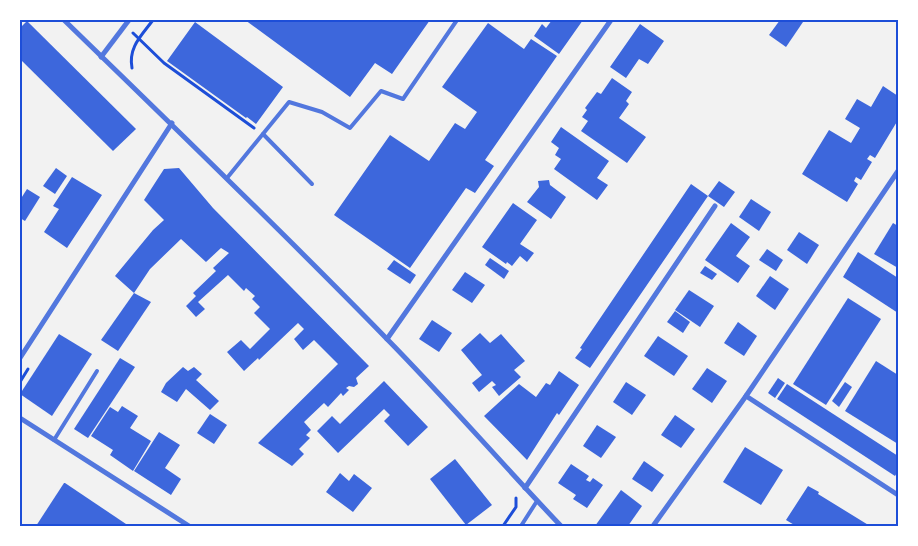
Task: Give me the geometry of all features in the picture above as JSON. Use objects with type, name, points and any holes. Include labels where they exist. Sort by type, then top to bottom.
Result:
[{"type":"street","points":[[64,20],[172,123],[388,339],[561,526]]},
{"type":"street","points":[[101,57],[129,20]]},
{"type":"street","points":[[388,339],[611,20]]},
{"type":"street","points":[[20,358],[172,123]]},
{"type":"street","points":[[653,526],[746,396],[898,171]]},
{"type":"street","points":[[525,488],[715,206]]},
{"type":"street","points":[[746,396],[898,495]]},
{"type":"street","points":[[20,418],[189,526]]},
{"type":"lane","points":[[227,178],[289,102],[322,112],[350,128],[381,91],[403,99],[457,20]]},
{"type":"lane","points":[[263,134],[312,184]]},
{"type":"lane","points":[[54,440],[97,371]]},
{"type":"lane","points":[[521,526],[537,501]]},
{"type":"path","points":[[153,20],[140,38],[164,63],[263,134]]},
{"type":"path","points":[[503,526],[516,507],[516,497]]},
{"type":"building","points":[[245,20],[430,20],[392,74],[375,63],[350,97]]},
{"type":"building","points":[[552,20],[583,20],[559,54],[534,36],[542,24],[546,28]]},
{"type":"building","points":[[780,20],[800,20],[803,22],[786,47],[769,35]]},
{"type":"building","points":[[27,21],[136,129],[113,151],[20,59],[20,28]]},
{"type":"building","points":[[195,22],[283,87],[256,124],[167,61]]},
{"type":"building","points":[[488,23],[524,49],[531,39],[557,56],[485,160],[494,166],[475,193],[466,188],[410,268],[334,215],[390,135],[429,161],[455,123],[465,129],[477,112],[442,87]]},
{"type":"building","points":[[640,24],[664,41],[648,64],[639,59],[626,78],[610,67]]},
{"type":"building","points":[[612,78],[632,92],[626,101],[629,104],[619,118],[646,137],[627,163],[581,131],[588,121],[582,117],[587,110],[585,108],[597,92],[601,94]]},
{"type":"building","points":[[883,86],[898,96],[898,120],[875,158],[870,155],[867,159],[872,162],[861,180],[856,177],[854,181],[858,184],[847,202],[802,174],[829,130],[851,143],[860,128],[845,119],[857,99],[871,107]]},
{"type":"building","points":[[561,127],[609,161],[597,178],[608,185],[597,200],[554,169],[561,159],[555,155],[559,148],[551,142]]},
{"type":"building","points":[[56,168],[67,176],[55,194],[43,186]]},
{"type":"building","points":[[179,168],[213,208],[369,366],[356,378],[358,384],[354,387],[349,386],[346,388],[349,390],[343,396],[341,393],[328,407],[324,403],[304,422],[311,430],[306,435],[310,438],[299,449],[304,454],[292,466],[258,443],[338,364],[314,340],[303,350],[294,339],[304,329],[298,323],[259,360],[258,358],[244,371],[227,352],[241,340],[250,349],[270,329],[254,313],[260,307],[252,299],[255,296],[246,288],[244,291],[228,275],[198,302],[205,309],[196,317],[186,306],[196,296],[193,293],[216,271],[213,268],[229,253],[221,248],[206,262],[181,239],[150,269],[134,293],[115,276],[153,230],[164,220],[144,200],[164,169]]},
{"type":"building","points":[[72,177],[102,195],[67,248],[44,232],[59,209],[53,206]]},
{"type":"building","points":[[549,180],[550,185],[566,197],[551,219],[527,202],[539,187],[538,181]]},
{"type":"building","points":[[719,181],[735,192],[724,207],[708,196]]},
{"type":"building","points":[[691,184],[708,196],[590,368],[575,358]]},
{"type":"building","points":[[27,189],[40,197],[25,221],[20,218],[20,200]]},
{"type":"building","points":[[751,199],[771,212],[759,231],[739,217]]},
{"type":"building","points":[[513,203],[537,220],[520,244],[534,253],[527,262],[520,256],[512,266],[507,262],[506,264],[482,247]]},
{"type":"building","points":[[731,223],[750,237],[736,256],[750,266],[738,283],[705,260]]},
{"type":"building","points":[[893,223],[898,226],[898,268],[874,254]]},
{"type":"building","points":[[799,232],[819,245],[807,264],[787,250]]},
{"type":"building","points":[[767,249],[783,260],[776,271],[759,260]]},
{"type":"building","points":[[858,252],[898,278],[898,313],[843,277]]},
{"type":"building","points":[[490,258],[509,271],[504,279],[485,265]]},
{"type":"building","points":[[394,260],[416,275],[410,284],[387,269]]},
{"type":"building","points":[[705,266],[717,274],[712,280],[700,273]]},
{"type":"building","points":[[465,272],[485,285],[472,303],[452,290]]},
{"type":"building","points":[[770,276],[789,289],[775,310],[756,296]]},
{"type":"building","points":[[689,290],[714,306],[700,327],[675,310]]},
{"type":"building","points":[[134,293],[151,302],[118,351],[101,340]]},
{"type":"building","points":[[848,298],[881,319],[826,405],[793,384]]},
{"type":"building","points":[[675,311],[690,322],[683,333],[667,322]]},
{"type":"building","points":[[432,320],[452,333],[439,352],[419,339]]},
{"type":"building","points":[[738,322],[757,336],[744,356],[724,343]]},
{"type":"building","points":[[480,333],[490,343],[501,334],[525,361],[514,370],[521,377],[499,396],[492,387],[496,385],[492,381],[479,392],[472,383],[482,375],[461,350]]},
{"type":"building","points":[[59,334],[92,354],[52,416],[20,394]]},
{"type":"building","points":[[658,336],[688,356],[674,376],[644,356]]},
{"type":"building","points":[[120,358],[135,367],[88,438],[74,429]]},
{"type":"building","points":[[876,361],[898,375],[898,444],[845,411]]},
{"type":"building","points":[[183,367],[188,371],[194,367],[202,374],[196,380],[219,401],[210,410],[186,389],[177,402],[161,392],[166,383]]},
{"type":"building","points":[[707,368],[727,381],[712,403],[692,389]]},
{"type":"building","points":[[559,371],[579,385],[559,415],[557,413],[527,460],[484,416],[519,384],[536,397],[546,383],[550,385]]},
{"type":"building","points":[[778,378],[785,383],[775,398],[768,393]]},
{"type":"building","points":[[384,381],[428,427],[408,446],[384,421],[390,415],[384,409],[338,453],[317,431],[332,416],[340,424]]},
{"type":"building","points":[[626,382],[646,395],[632,415],[613,402]]},
{"type":"building","points":[[845,382],[852,387],[839,407],[832,401]]},
{"type":"building","points":[[787,384],[898,456],[898,471],[895,476],[777,399]]},
{"type":"building","points":[[122,406],[138,416],[130,428],[151,441],[133,471],[110,455],[113,450],[91,436],[110,407],[118,412]]},
{"type":"building","points":[[210,414],[227,425],[214,444],[197,433]]},
{"type":"building","points":[[675,415],[695,429],[681,448],[661,435]]},
{"type":"building","points":[[597,425],[616,437],[601,458],[583,446]]},
{"type":"building","points":[[159,432],[180,445],[165,468],[181,479],[171,495],[134,471]]},
{"type":"building","points":[[745,447],[783,470],[761,505],[723,482]]},
{"type":"building","points":[[455,459],[492,505],[466,525],[430,479]]},
{"type":"building","points":[[644,461],[664,475],[652,492],[632,479]]},
{"type":"building","points":[[571,464],[589,476],[586,480],[590,482],[593,478],[603,485],[587,508],[573,499],[576,495],[558,483]]},
{"type":"building","points":[[340,473],[349,481],[354,474],[372,488],[353,512],[326,492]]},
{"type":"building","points":[[65,483],[129,526],[36,526]]},
{"type":"building","points":[[808,486],[870,526],[796,526],[786,520]]},
{"type":"building","points":[[621,490],[642,506],[628,526],[595,526]]}]
